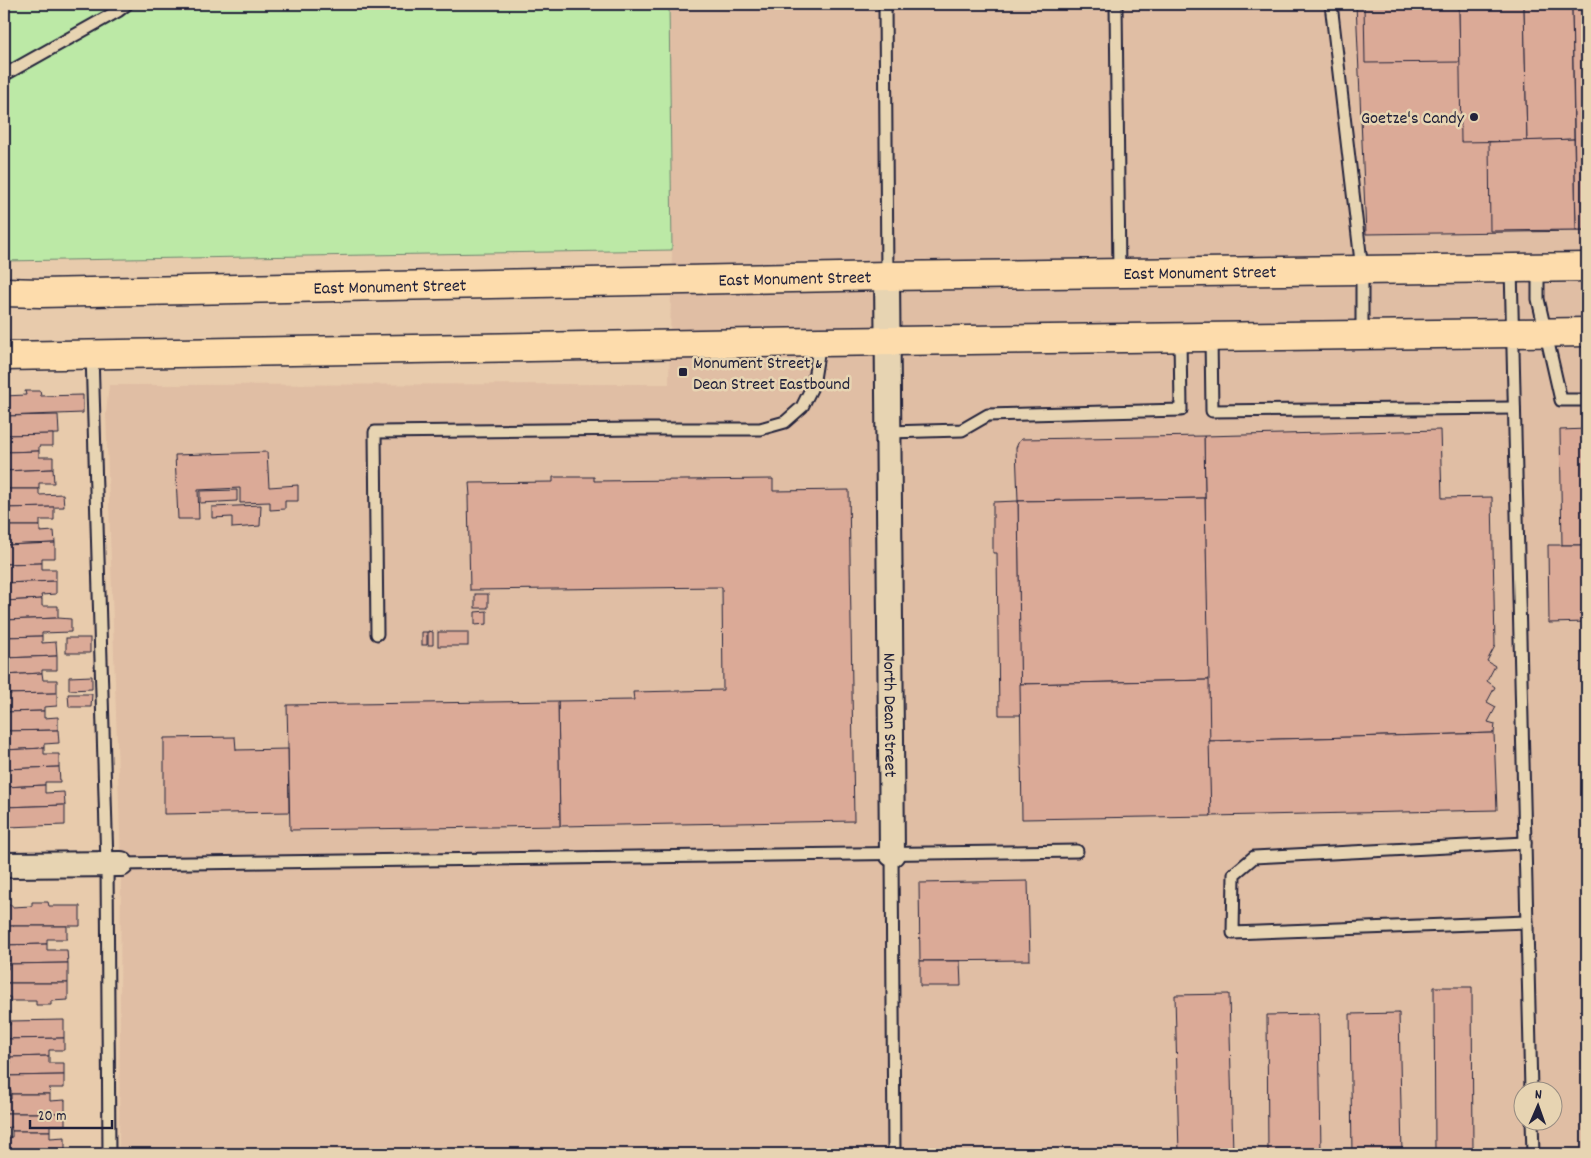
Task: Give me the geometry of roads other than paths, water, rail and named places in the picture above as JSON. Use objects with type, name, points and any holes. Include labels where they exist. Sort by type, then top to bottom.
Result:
[{"type":"main road","name":"East Monument Street","points":[[4,292],[40,294],[887,276],[1587,267]]},
{"type":"main road","points":[[4,356],[820,342],[1587,332]]},
{"type":"street","name":"North Dean Street","points":[[887,276],[892,854]]},
{"type":"street","points":[[4,865],[114,864]]},
{"type":"lane","points":[[4,75],[128,4]]},
{"type":"lane","points":[[885,4],[887,276]]},
{"type":"lane","points":[[1116,4],[1119,273]]},
{"type":"lane","points":[[1331,4],[1362,270],[1362,336]]},
{"type":"lane","points":[[1511,268],[1531,1080]]},
{"type":"lane","points":[[1538,268],[1538,299],[1561,400],[1587,400]]},
{"type":"lane","points":[[888,432],[962,430],[988,415],[1181,410],[1180,337]]},
{"type":"lane","points":[[1212,337],[1212,411],[1514,408]]},
{"type":"lane","points":[[377,634],[375,432],[760,429],[784,422],[802,407],[813,385],[820,342]]},
{"type":"lane","points":[[92,354],[114,864],[109,1154]]},
{"type":"lane","points":[[1525,843],[1254,857],[1234,874],[1233,933],[1527,922]]},
{"type":"lane","points":[[114,864],[1077,851]]},
{"type":"lane","name":"North Dean Street","points":[[892,854],[894,1154]]},
{"type":"lane","points":[[1532,1130],[1533,1154]]},
{"type":"place","name":"Goetze's Candy","points":[[1474,117]]},
{"type":"place","name":"Monument Street & Dean Street Eastbound","points":[[683,372]]}]
